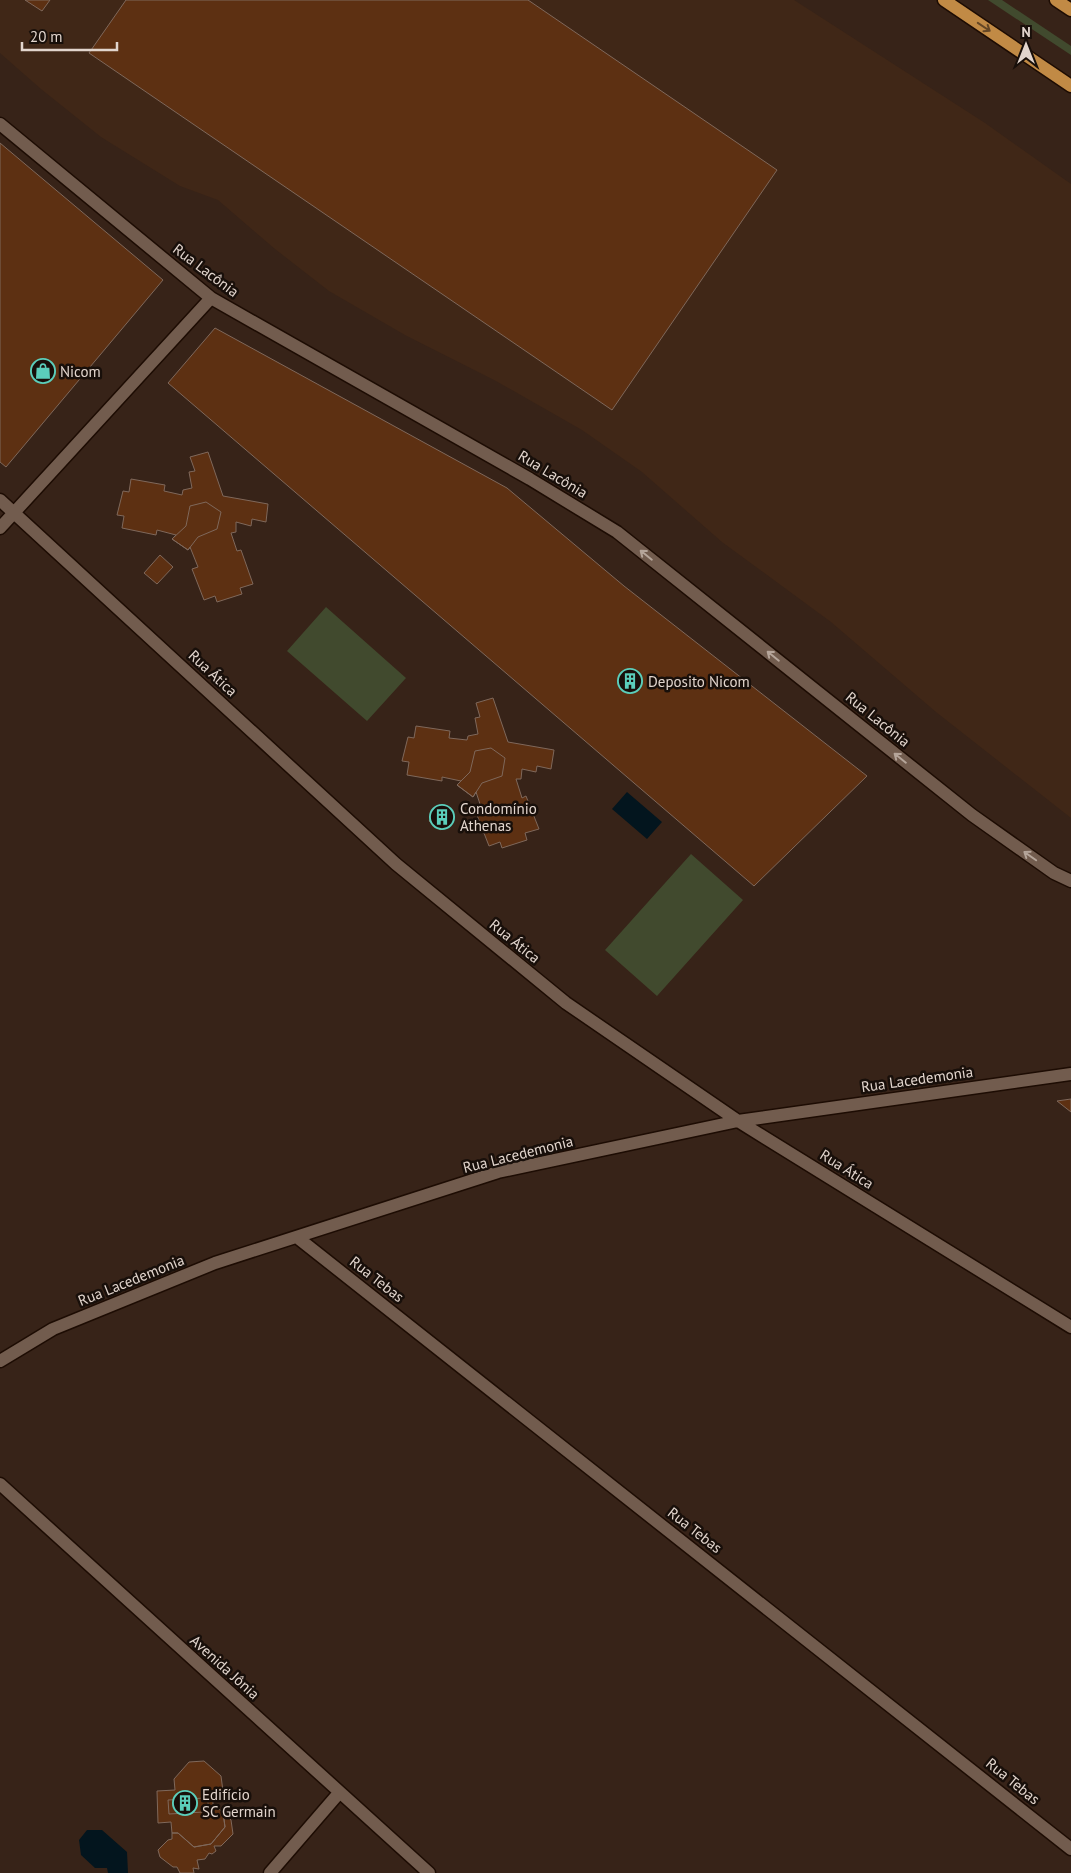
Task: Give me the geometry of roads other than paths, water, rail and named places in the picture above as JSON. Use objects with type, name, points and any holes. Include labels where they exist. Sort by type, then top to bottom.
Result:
[{"type":"main road","points":[[944,0],[1071,86]]},
{"type":"main road","points":[[1056,0],[1071,10]]},
{"type":"street","name":"Rua Lacônia","points":[[0,124],[211,298],[530,479],[617,532],[972,814],[1054,873],[1071,882]]},
{"type":"street","points":[[0,528],[211,298]]},
{"type":"street","name":"Rua Ática","points":[[0,500],[396,864],[566,1004],[738,1121],[1071,1327]]},
{"type":"street","name":"Rua Lacedemonia","points":[[0,1361],[53,1329],[215,1264],[498,1172],[738,1121],[1071,1074]]},
{"type":"street","name":"Rua Tebas","points":[[298,1238],[1071,1849]]},
{"type":"street","name":"Avenida Jônia","points":[[0,1484],[429,1873]]},
{"type":"street","points":[[270,1873],[339,1793]]},
{"type":"water","points":[[627,792],[662,822],[647,839],[612,809]]},
{"type":"water","points":[[87,1830],[102,1830],[127,1852],[128,1873],[108,1873],[107,1868],[95,1868],[81,1855],[79,1840]]},
{"type":"place","name":"Nicom","points":[[43,371]]},
{"type":"place","name":"Deposito Nicom","points":[[630,681]]},
{"type":"place","name":"Condomínio Athenas","points":[[442,817]]},
{"type":"place","name":"Edifício SC Germain","points":[[185,1803]]}]
